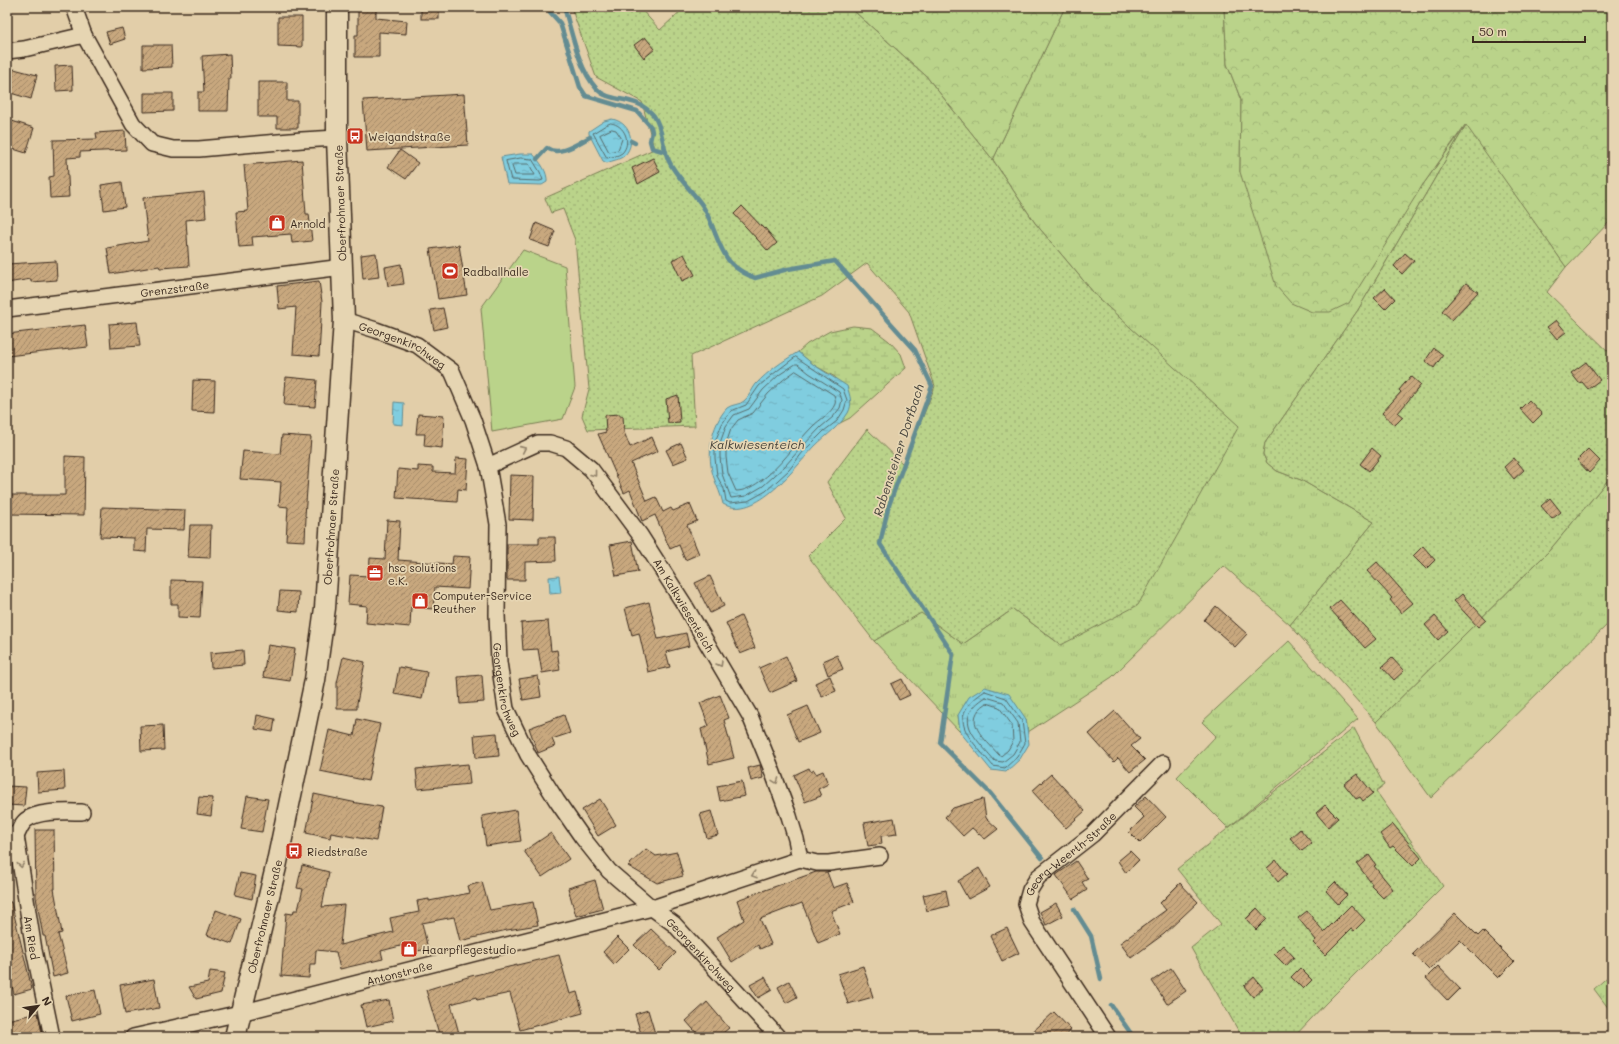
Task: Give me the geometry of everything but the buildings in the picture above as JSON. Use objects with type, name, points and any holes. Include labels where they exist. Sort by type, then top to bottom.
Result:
[{"type":"main road","name":"Oberfrohnaer Straße","points":[[235,1037],[276,867],[315,680],[325,608],[344,320],[337,138],[336,7]]},
{"type":"street","points":[[74,7],[84,35],[133,124],[152,144],[173,150],[337,138]]},
{"type":"street","points":[[7,50],[24,49],[84,35]]},
{"type":"street","name":"Grenzstraße","points":[[7,309],[343,267]]},
{"type":"street","name":"Georgenkirchweg","points":[[344,320],[417,345],[452,371],[473,420],[488,466],[498,524],[497,615],[499,662],[506,709],[528,755],[556,801],[609,871],[652,908],[674,924],[778,1037]]},
{"type":"street","name":"Am Kalkwiesenteich","points":[[488,466],[538,443],[550,443],[566,448],[591,469],[640,535],[676,591],[750,716],[789,816],[800,859]]},
{"type":"street","name":"Georg-Weerth-Straße","points":[[1108,1037],[1032,922],[1026,904],[1030,890],[1038,877],[1093,834],[1163,763]]},
{"type":"street","name":"Am Ried","points":[[52,1037],[12,835],[27,820],[44,814],[82,812]]},
{"type":"street","points":[[652,908],[800,859],[817,863],[829,863],[880,856]]},
{"type":"street","name":"Antonstraße","points":[[240,1013],[652,908]]},
{"type":"street","points":[[133,1037],[240,1013]]},
{"type":"green space","points":[[571,7],[639,7],[660,30],[685,7],[848,7],[926,76],[993,160],[1035,223],[1098,298],[1239,426],[1138,605],[1061,645],[1013,609],[963,644],[921,613],[874,641],[808,556],[846,518],[827,482],[867,429],[904,465],[935,386],[909,312],[867,263],[822,296],[691,356],[695,426],[588,430],[582,416],[589,389],[575,240],[563,209],[551,213],[545,198],[654,149],[642,102],[596,77]]},
{"type":"green space","points":[[848,7],[1065,7],[993,160],[926,76]]},
{"type":"green space","points":[[1065,7],[1224,7],[1227,64],[1241,100],[1240,172],[1422,186],[1466,125],[1358,310],[1265,443],[1263,454],[1267,463],[1277,471],[1301,480],[1374,522],[1290,625],[1224,566],[1112,677],[1028,732],[1026,719],[958,715],[960,732],[874,641],[921,612],[963,644],[1013,609],[1061,645],[1238,426],[1098,298],[1035,223],[993,160]]},
{"type":"green space","points":[[1224,7],[1612,7],[1612,219],[1566,267],[1465,125],[1422,186],[1349,303],[1330,312],[1312,312],[1291,303],[1276,286],[1240,172],[1241,100],[1227,64]]},
{"type":"green space","points":[[1466,125],[1566,267],[1547,292],[1612,355],[1612,475],[1548,552],[1376,722],[1290,625],[1374,522],[1301,480],[1277,471],[1267,463],[1263,454],[1265,443],[1358,310]]},
{"type":"green space","points":[[523,250],[565,266],[575,387],[563,419],[492,432],[481,308]]},
{"type":"green space","points":[[853,326],[872,328],[889,341],[901,354],[906,368],[850,418],[840,423],[848,412],[835,377],[814,365],[798,352],[807,344],[830,331]]},
{"type":"green space","points":[[1612,475],[1612,620],[1431,798],[1376,722],[1548,552]]},
{"type":"green space","points":[[1289,641],[1358,719],[1228,828],[1177,777],[1216,736],[1202,722]]},
{"type":"green space","points":[[1354,728],[1384,785],[1376,791],[1443,886],[1294,1037],[1242,1037],[1191,948],[1221,924],[1177,869]]},
{"type":"green space","points":[[1612,973],[1612,1013],[1594,989]]},
{"type":"water","points":[[612,119],[623,124],[627,128],[631,139],[629,150],[623,157],[607,163],[603,161],[589,134],[589,131],[604,121]]},
{"type":"water","points":[[520,154],[533,154],[545,171],[547,182],[542,185],[507,184],[501,157]]},
{"type":"water","name":"Kalkwiesenteich","points":[[798,352],[814,365],[847,386],[851,403],[850,410],[841,422],[815,446],[786,478],[762,499],[749,505],[736,507],[723,504],[714,478],[710,460],[710,451],[717,423],[727,408],[744,401],[756,384],[781,363]]},
{"type":"water","points":[[394,402],[404,403],[403,425],[393,424]]},
{"type":"water","points":[[559,576],[561,593],[550,594],[549,577]]},
{"type":"water","points":[[985,687],[1009,694],[1026,719],[1029,744],[1020,759],[1006,772],[991,770],[960,732],[958,715],[969,697]]},
{"type":"waterway","points":[[548,7],[550,12],[560,23],[580,87],[586,96],[637,111],[651,127],[652,132],[650,141],[652,148],[666,152]]},
{"type":"waterway","name":"Rabensteiner Dorfbach","points":[[564,7],[580,60],[590,80],[602,93],[639,104],[654,116],[659,126],[666,154],[671,165],[706,211],[722,249],[733,265],[742,272],[755,278],[788,269],[835,261],[915,350],[932,386],[888,508],[880,544],[953,654],[940,743],[990,793],[1042,858]]},
{"type":"waterway","points":[[537,159],[547,148],[558,151],[563,150],[590,137]]},
{"type":"waterway","points":[[631,141],[635,143]]},
{"type":"waterway","name":"Rabensteiner Dorfbach","points":[[1074,909],[1091,936],[1101,979]]},
{"type":"waterway","name":"Rabensteiner Dorfbach","points":[[1111,1005],[1135,1037]]},
{"type":"place","name":"Weigandstraße","points":[[355,136]]},
{"type":"place","name":"Arnold","points":[[277,223]]},
{"type":"place","name":"Radballhalle","points":[[450,271]]},
{"type":"place","name":"hsc solutions e.K.","points":[[375,573]]},
{"type":"place","name":"Computer-Service Reuther","points":[[420,601]]},
{"type":"place","name":"Riedstraße","points":[[294,851]]},
{"type":"place","name":"Haarpflegestudio","points":[[409,949]]}]
